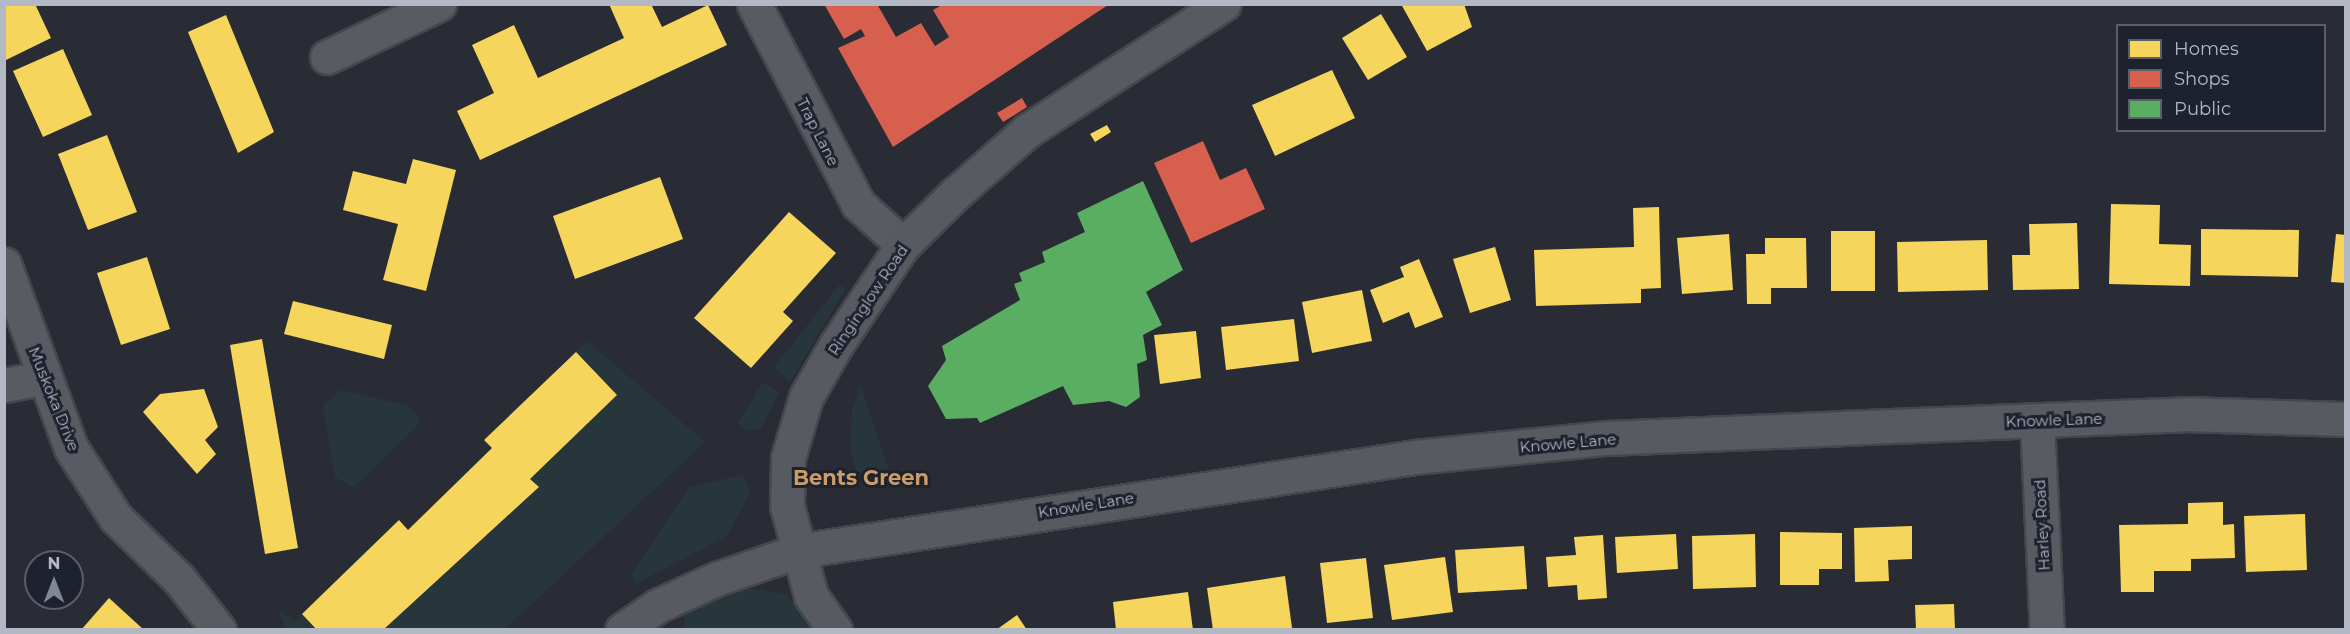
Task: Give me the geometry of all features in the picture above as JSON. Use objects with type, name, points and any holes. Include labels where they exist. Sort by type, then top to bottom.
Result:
[{"type":"street","points":[[327,57],[439,4]]},
{"type":"street","name":"Trap Lane","points":[[754,4],[858,204],[903,246]]},
{"type":"street","name":"Ringinglow Road","points":[[835,630],[811,596],[788,506],[788,458],[806,398],[903,246],[1027,131],[1223,4]]},
{"type":"street","name":"Muskoka Drive","points":[[4,264],[43,378],[71,448],[116,518],[179,579],[219,630]]},
{"type":"street","points":[[4,385],[43,378]]},
{"type":"street","name":"Knowle Lane","points":[[798,551],[1426,456],[1607,438],[2186,414],[2346,419]]},
{"type":"street","name":"Harley Road","points":[[2037,421],[2047,630]]},
{"type":"street","points":[[622,630],[696,588],[798,551]]},
{"type":"shaded area","points":[[839,285],[846,288],[790,382],[774,367]]},
{"type":"shaded area","points":[[587,341],[705,442],[505,629],[383,630],[539,488],[530,479],[617,395],[576,352]]},
{"type":"shaded area","points":[[763,382],[779,392],[761,429],[748,431],[738,423]]},
{"type":"shaded area","points":[[861,386],[889,470],[874,479],[856,470],[850,452],[852,410]]},
{"type":"shaded area","points":[[340,390],[406,405],[419,417],[419,424],[353,488],[335,477],[323,405]]},
{"type":"shaded area","points":[[742,475],[751,491],[727,536],[636,584],[631,575],[690,487]]},
{"type":"shaded area","points":[[745,587],[786,594],[820,629],[685,629],[683,612]]},
{"type":"shaded area","points":[[277,610],[295,620],[302,614],[317,629],[287,629]]},
{"type":"building: Homes","points":[[4,4],[35,4],[51,38],[6,60]]},
{"type":"building: Homes","points":[[609,4],[651,4],[662,27],[708,5],[727,45],[480,160],[457,111],[494,93],[472,45],[514,25],[538,78],[624,38]]},
{"type":"building: Homes","points":[[1401,4],[1464,4],[1472,27],[1427,51]]},
{"type":"building: Homes","points":[[1381,14],[1407,57],[1368,80],[1342,38]]},
{"type":"building: Homes","points":[[226,15],[274,132],[238,153],[188,32]]},
{"type":"building: Homes","points":[[63,49],[92,115],[43,137],[13,71]]},
{"type":"building: Homes","points":[[1332,70],[1355,118],[1275,156],[1252,105]]},
{"type":"building: Homes","points":[[1107,125],[1111,132],[1095,142],[1090,134]]},
{"type":"building: Homes","points":[[107,135],[137,212],[88,230],[58,154]]},
{"type":"building: Homes","points":[[413,159],[456,170],[426,291],[383,280],[398,224],[343,210],[353,171],[406,184]]},
{"type":"building: Homes","points":[[660,177],[683,239],[575,279],[553,216]]},
{"type":"building: Homes","points":[[2111,204],[2160,205],[2159,244],[2191,245],[2190,286],[2109,284]]},
{"type":"building: Homes","points":[[1659,207],[1661,288],[1641,289],[1641,303],[1536,306],[1534,250],[1634,247],[1633,208]]},
{"type":"building: Homes","points":[[789,212],[836,253],[783,312],[793,321],[751,368],[694,318]]},
{"type":"building: Homes","points":[[2077,223],[2079,289],[2013,290],[2012,255],[2030,255],[2029,224]]},
{"type":"building: Homes","points":[[2201,229],[2299,230],[2298,277],[2201,275]]},
{"type":"building: Homes","points":[[1831,231],[1875,231],[1875,291],[1831,291]]},
{"type":"building: Homes","points":[[1729,234],[1733,290],[1682,294],[1677,238]]},
{"type":"building: Homes","points":[[2336,234],[2346,235],[2346,283],[2331,282]]},
{"type":"building: Homes","points":[[1765,238],[1806,238],[1807,288],[1771,288],[1771,304],[1747,304],[1746,254],[1765,254]]},
{"type":"building: Homes","points":[[1987,240],[1988,290],[1898,292],[1897,242]]},
{"type":"building: Homes","points":[[1495,247],[1511,300],[1470,313],[1453,259]]},
{"type":"building: Homes","points":[[147,257],[170,329],[121,345],[97,273]]},
{"type":"building: Homes","points":[[1419,259],[1443,317],[1415,328],[1409,312],[1383,323],[1370,290],[1404,277],[1400,267]]},
{"type":"building: Homes","points":[[1362,290],[1372,341],[1312,353],[1302,302]]},
{"type":"building: Homes","points":[[293,301],[392,325],[384,359],[284,334]]},
{"type":"building: Homes","points":[[1294,319],[1299,361],[1226,370],[1221,327]]},
{"type":"building: Homes","points":[[1196,331],[1201,378],[1160,384],[1154,335]]},
{"type":"building: Homes","points":[[262,339],[298,548],[265,554],[230,345]]},
{"type":"building: Homes","points":[[576,352],[617,395],[530,479],[539,487],[383,630],[317,630],[302,614],[399,520],[408,530],[492,448],[484,440]]},
{"type":"building: Homes","points":[[204,389],[218,427],[205,440],[216,454],[197,474],[143,412],[160,394]]},
{"type":"building: Homes","points":[[2223,502],[2223,525],[2234,524],[2235,558],[2191,559],[2191,571],[2154,571],[2154,592],[2121,592],[2119,525],[2188,524],[2188,503]]},
{"type":"building: Homes","points":[[2305,514],[2307,570],[2246,572],[2244,516]]},
{"type":"building: Homes","points":[[1912,526],[1912,559],[1888,560],[1889,581],[1855,582],[1854,528]]},
{"type":"building: Homes","points":[[1780,532],[1842,533],[1842,569],[1819,569],[1819,585],[1780,585]]},
{"type":"building: Homes","points":[[1676,534],[1678,569],[1617,573],[1615,537]]},
{"type":"building: Homes","points":[[1755,534],[1756,587],[1693,589],[1692,536]]},
{"type":"building: Homes","points":[[1603,535],[1607,598],[1578,600],[1577,585],[1548,587],[1546,557],[1576,555],[1574,537]]},
{"type":"building: Homes","points":[[1524,546],[1527,589],[1458,593],[1455,550]]},
{"type":"building: Homes","points":[[1445,557],[1453,612],[1392,620],[1384,565]]},
{"type":"building: Homes","points":[[1366,558],[1373,618],[1327,623],[1320,563]]},
{"type":"building: Homes","points":[[1285,576],[1292,628],[1213,630],[1207,588]]},
{"type":"building: Homes","points":[[1188,592],[1193,630],[1116,630],[1113,602]]},
{"type":"building: Homes","points":[[109,598],[144,630],[81,630]]},
{"type":"building: Homes","points":[[1954,604],[1955,630],[1916,630],[1915,605]]},
{"type":"building: Homes","points":[[1017,615],[1027,630],[996,630]]},
{"type":"building: Shops","points":[[824,4],[877,4],[896,37],[921,23],[935,46],[949,37],[933,10],[942,5],[1108,5],[893,147],[838,48],[865,36],[861,29],[844,39]]},
{"type":"building: Shops","points":[[1022,98],[1027,107],[1003,122],[997,113]]},
{"type":"building: Shops","points":[[1203,141],[1220,180],[1246,168],[1265,209],[1191,243],[1154,163]]},
{"type":"building: Public","points":[[1143,181],[1183,270],[1146,292],[1162,325],[1143,335],[1147,360],[1137,364],[1140,397],[1126,407],[1109,401],[1073,405],[1063,386],[980,423],[977,418],[946,419],[928,386],[946,360],[942,346],[1020,300],[1014,284],[1022,281],[1019,273],[1045,262],[1042,252],[1085,232],[1077,213]]},
{"type":"district","name":"Bents Green","points":[[861,478]]}]
